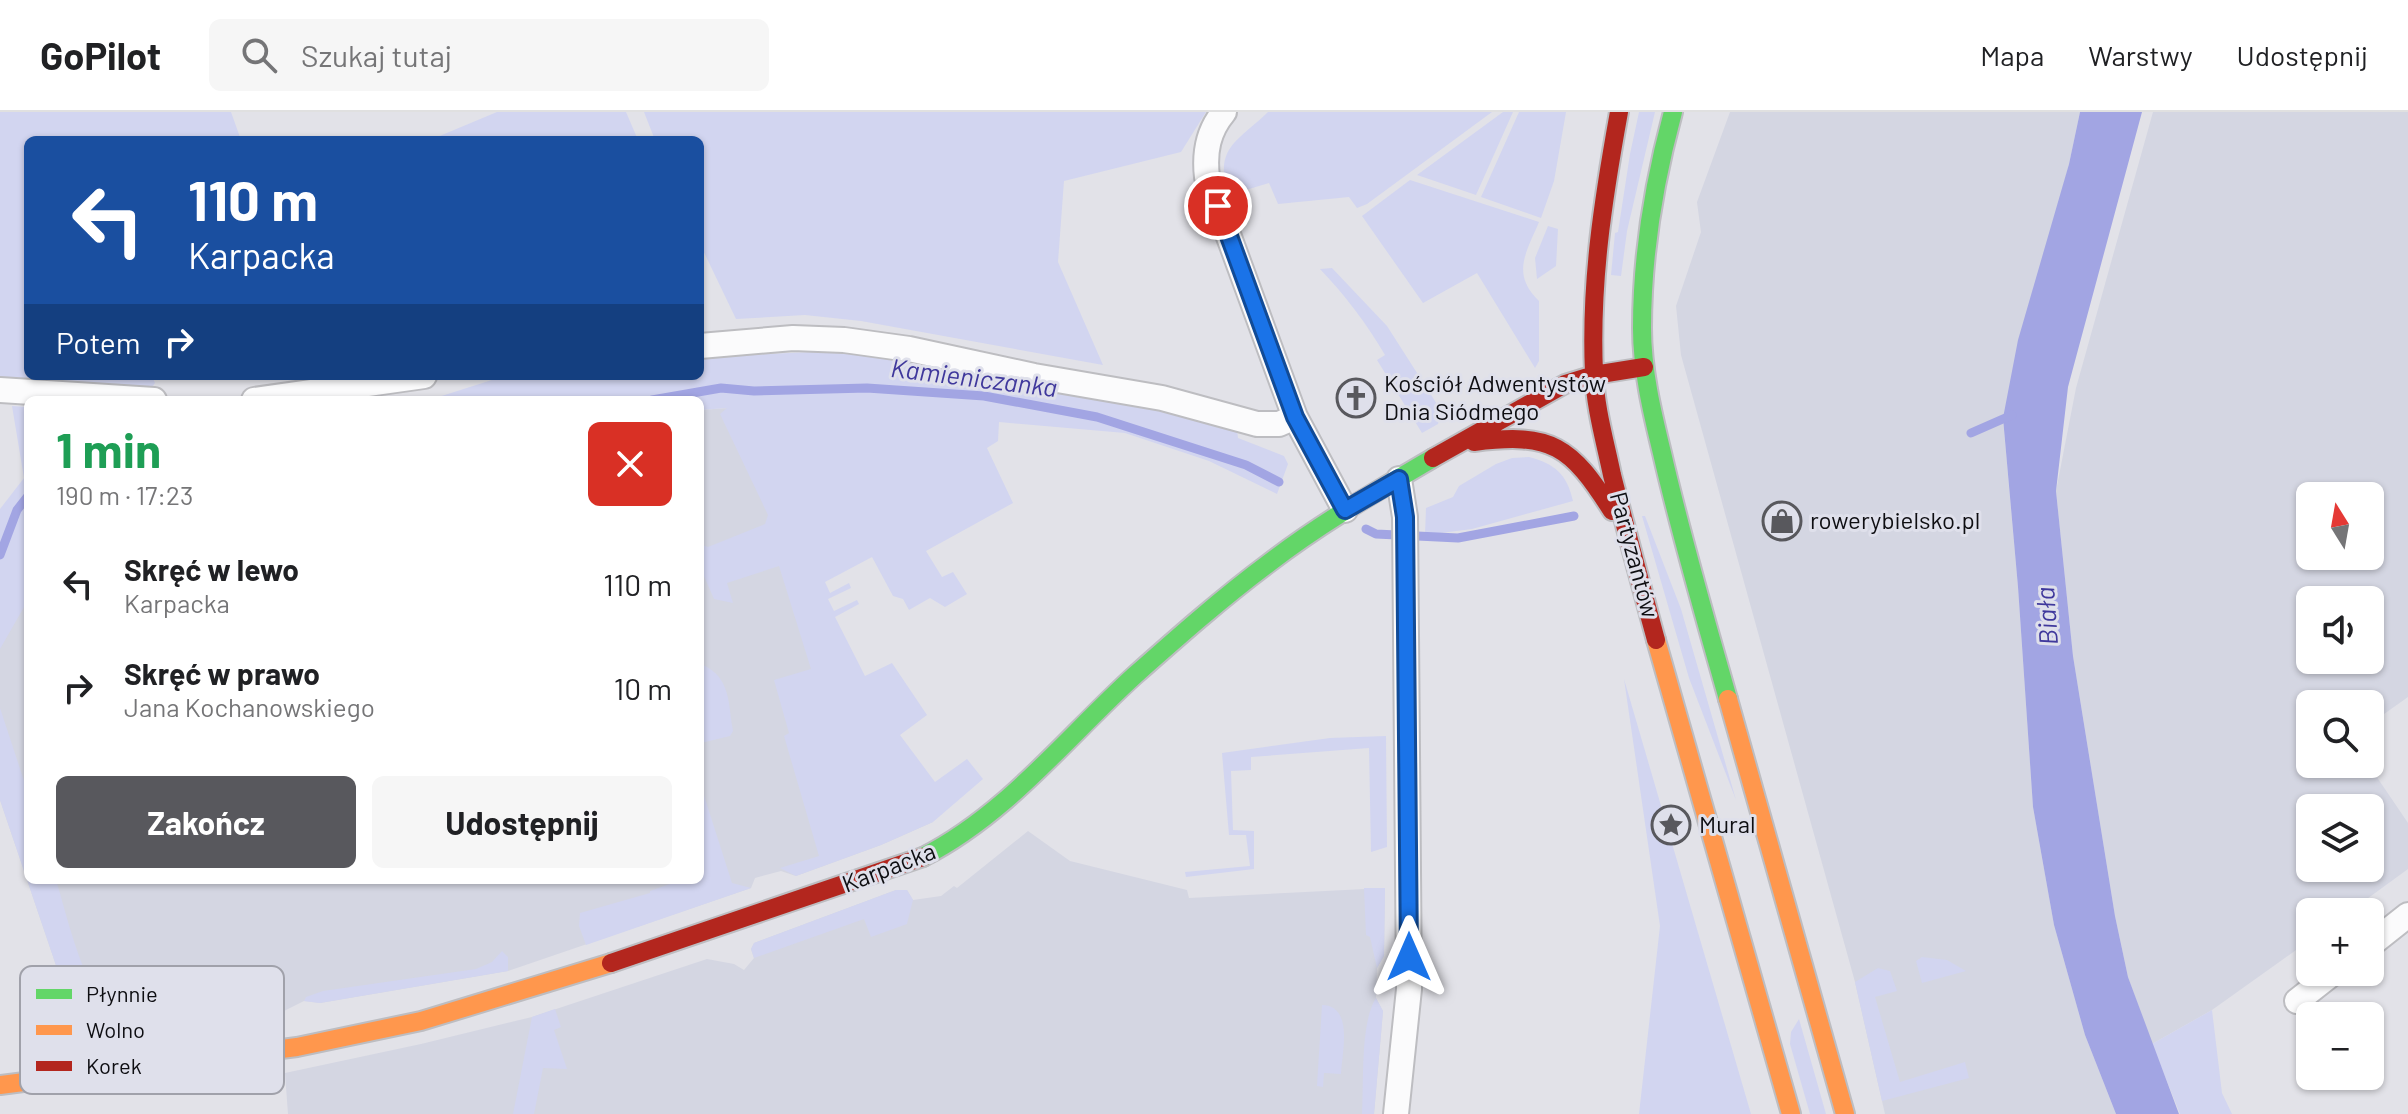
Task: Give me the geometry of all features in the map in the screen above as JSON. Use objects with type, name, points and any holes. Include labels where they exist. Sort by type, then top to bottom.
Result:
[{"type":"main road","name":"Partyzantów","points":[[1619,112],[1600,217],[1594,293],[1594,375],[1601,426],[1627,536],[1761,987],[1791,1114]]},
{"type":"main road","points":[[1673,112],[1662,152],[1647,245],[1643,299],[1644,367],[1672,500],[1798,975],[1845,1114]]},
{"type":"main road","name":"Karpacka","points":[[284,1049],[407,1025],[545,985],[921,858],[956,840],[1000,807],[1126,684],[1194,623],[1270,562],[1345,510],[1565,384],[1594,375],[1644,367]]},
{"type":"main road","points":[[1454,445],[1519,437],[1555,445],[1584,469],[1627,536]]},
{"type":"main road","name":"Karpacka","points":[[0,1085],[20,1082]]},
{"type":"street","points":[[1224,112],[1212,128],[1207,145],[1207,177],[1295,417],[1345,510]]},
{"type":"street","points":[[704,346],[793,338],[844,340],[909,349],[1034,376],[1162,398],[1257,424],[1279,424],[1295,417]]},
{"type":"street","points":[[282,396],[396,380]]},
{"type":"street","points":[[0,390],[92,396]]},
{"type":"street","points":[[1396,1114],[1409,989],[1405,517],[1399,479]]},
{"type":"street","points":[[2384,934],[2408,915]]},
{"type":"street","points":[[2297,1001],[2316,986]]},
{"type":"shaded area","points":[[0,112],[231,112],[240,136],[24,136],[24,380],[154,380],[155,383],[149,391],[0,379]]},
{"type":"shaded area","points":[[497,112],[626,112],[636,136],[440,136]]},
{"type":"shaded area","points":[[644,112],[1206,112],[1181,152],[1064,181],[1058,262],[1103,365],[861,321],[805,315],[736,319],[704,252],[704,136],[653,136]]},
{"type":"shaded area","points":[[1268,112],[1492,112],[1367,204],[1357,208],[1349,197],[1278,204],[1269,183],[1229,195],[1224,166],[1226,156],[1238,139]]},
{"type":"shaded area","points":[[1503,112],[1513,112],[1476,195],[1417,175]]},
{"type":"shaded area","points":[[1519,112],[1566,112],[1554,181],[1541,218],[1481,197]]},
{"type":"shaded area","points":[[1639,112],[1655,112],[1627,231],[1621,276],[1611,275],[1615,233],[1618,232]]},
{"type":"shaded area","points":[[1730,112],[2080,112],[2003,419],[2033,807],[2054,925],[2085,1035],[2116,1114],[1885,1114],[1855,982],[1681,355],[1676,306],[1701,232],[1697,202]]},
{"type":"shaded area","points":[[2153,112],[2408,112],[2408,697],[2384,714],[2384,690],[2296,690],[2296,778],[2377,778],[2408,823],[2408,869],[2368,898],[2296,898],[2296,950],[2212,1010],[2152,1044],[2128,977],[2115,916],[2073,656],[2056,491],[2076,388]]},
{"type":"shaded area","points":[[1410,180],[1539,222],[1526,254],[1523,272],[1525,282],[1539,301],[1539,361],[1535,368],[1477,273],[1423,303],[1362,216]]},
{"type":"shaded area","points":[[1548,226],[1558,229],[1556,266],[1537,279],[1535,258]]},
{"type":"shaded area","points":[[1332,268],[1387,326],[1442,412],[1438,424],[1422,433],[1377,360],[1385,355],[1378,343],[1320,269]]},
{"type":"shaded area","points":[[835,351],[1084,391],[1237,430],[1238,438],[1284,456],[1288,464],[1277,494],[1209,461],[1125,433],[999,422],[998,441],[987,448],[1013,503],[926,551],[942,577],[953,572],[967,594],[945,607],[930,598],[909,610],[903,599],[893,596],[872,557],[825,582],[830,593],[849,583],[851,588],[828,599],[834,611],[857,600],[859,604],[835,617],[865,676],[892,663],[927,715],[900,735],[935,782],[967,759],[983,779],[933,822],[796,876],[780,868],[819,856],[784,736],[789,733],[774,680],[811,669],[779,566],[727,583],[733,603],[714,599],[704,576],[704,546],[708,547],[765,524],[768,515],[720,414],[727,408],[704,410],[704,396],[442,396],[492,380],[704,380],[704,357]]},
{"type":"shaded area","points":[[12,406],[24,407],[24,478]]},
{"type":"shaded area","points":[[729,408],[933,822],[796,876],[781,871],[755,878],[751,888],[508,971],[320,1003],[304,1001],[284,1011],[284,966],[56,966],[28,884],[704,884],[704,410]]},
{"type":"shaded area","points":[[1529,457],[1553,467],[1563,477],[1573,501],[1472,529],[1425,535],[1426,508],[1453,497],[1459,486],[1496,464],[1512,458]]},
{"type":"shaded area","points":[[24,478],[24,607],[0,649],[0,509]]},
{"type":"shaded area","points":[[1642,516],[1645,516],[1681,609],[1736,800],[1689,678]]},
{"type":"shaded area","points":[[24,569],[24,871],[0,800],[0,611]]},
{"type":"shaded area","points":[[704,666],[719,677],[727,692],[733,731],[730,736],[704,742]]},
{"type":"shaded area","points":[[1624,679],[1751,1114],[1639,1114],[1660,926]]},
{"type":"shaded area","points":[[0,708],[24,781],[24,871],[0,800]]},
{"type":"shaded area","points":[[1386,736],[1387,847],[1371,852],[1369,748],[1251,757],[1251,770],[1231,771],[1233,830],[1254,831],[1254,869],[1186,877],[1185,872],[1250,866],[1246,835],[1229,835],[1222,753],[1330,738]]},
{"type":"shaded area","points":[[704,796],[732,883],[751,888],[586,945],[579,926],[580,913],[670,884],[704,884]]},
{"type":"shaded area","points":[[1028,831],[1070,861],[1187,890],[1189,898],[1385,888],[1384,956],[1377,968],[1376,998],[1383,1011],[1374,1114],[288,1114],[285,1073],[532,1017],[707,959],[734,964],[744,970],[754,958],[751,949],[754,943],[896,890],[907,890],[913,900],[941,896],[954,886],[957,888]]},
{"type":"shaded area","points":[[28,884],[57,884],[83,966],[56,966]]},
{"type":"shaded area","points":[[1364,888],[1385,888],[1384,956],[1377,968],[1370,937],[1366,935]]},
{"type":"shaded area","points":[[896,890],[907,890],[913,900],[907,924],[871,937],[864,919],[754,958],[751,949],[754,943]]},
{"type":"shaded area","points":[[502,951],[508,957],[508,971],[320,1003],[304,1001],[306,997],[323,991],[476,969],[492,962]]},
{"type":"shaded area","points":[[1922,957],[1947,960],[1966,971],[1922,983],[1916,961]]},
{"type":"shaded area","points":[[1878,968],[1890,971],[1897,991],[1875,997],[1900,1082],[1965,1062],[1969,1078],[1882,1101],[1855,982]]},
{"type":"shaded area","points":[[1376,998],[1383,1011],[1374,1114],[1362,1114],[1365,1038]]},
{"type":"shaded area","points":[[1322,1005],[1332,1007],[1339,1013],[1344,1032],[1341,1074],[1324,1073],[1323,1087],[1317,1086]]},
{"type":"shaded area","points":[[555,1009],[561,1027],[554,1030],[567,1069],[543,1068],[534,1114],[513,1114],[532,1017]]},
{"type":"shaded area","points":[[2212,1010],[2222,1093],[2232,1114],[2180,1114],[2152,1044]]},
{"type":"shaded area","points":[[1799,1019],[1826,1114],[1810,1114],[1790,1044],[1791,1032]]},
{"type":"water","name":"Biała","points":[[2080,112],[2142,112],[2068,387],[2056,491],[2073,656],[2115,916],[2128,977],[2179,1114],[2116,1114],[2085,1035],[2054,925],[2033,807],[2003,418],[2018,340],[2069,164]]},
{"type":"waterway","name":"Kamieniczanka","points":[[675,396],[721,388],[754,391],[867,388],[984,396],[1097,417],[1246,465],[1279,482]]},
{"type":"waterway","name":"Kamieniczanka","points":[[1971,433],[2012,415]]},
{"type":"waterway","name":"Kamieniczanka","points":[[0,555],[17,510],[24,501]]},
{"type":"waterway","name":"Kamieniczanka","points":[[1366,529],[1376,534],[1458,538],[1574,516]]},
{"type":"traffic: fast","points":[[1673,112],[1660,165],[1647,246],[1642,328],[1644,359],[1651,407],[1669,484],[1728,699]]},
{"type":"traffic: fast","points":[[923,857],[982,819],[1008,797],[1134,676],[1252,576],[1329,521],[1433,458]]},
{"type":"traffic: slow","points":[[1656,640],[1791,1114]]},
{"type":"traffic: slow","points":[[1728,699],[1845,1114]]},
{"type":"traffic: slow","points":[[284,1049],[421,1021],[611,963]]},
{"type":"traffic: slow","points":[[0,1085],[20,1082]]},
{"type":"traffic: jam","points":[[1619,112],[1596,274],[1593,340],[1595,386],[1612,475],[1656,640]]},
{"type":"traffic: jam","points":[[1433,458],[1565,384],[1594,375],[1644,367]]},
{"type":"traffic: jam","points":[[1474,442],[1523,439],[1557,448],[1584,471],[1612,511]]},
{"type":"traffic: jam","points":[[611,963],[923,857]]},
{"type":"place","name":"Kościół Adwentystów Dnia Siódmego","points":[[1356,398]]},
{"type":"place","name":"rowerybielsko.pl","points":[[1782,521]]},
{"type":"place","name":"Mural","points":[[1671,825]]},
{"type":"route","points":[[1218,206],[1295,417],[1345,510],[1399,479],[1405,517],[1409,957]]}]
